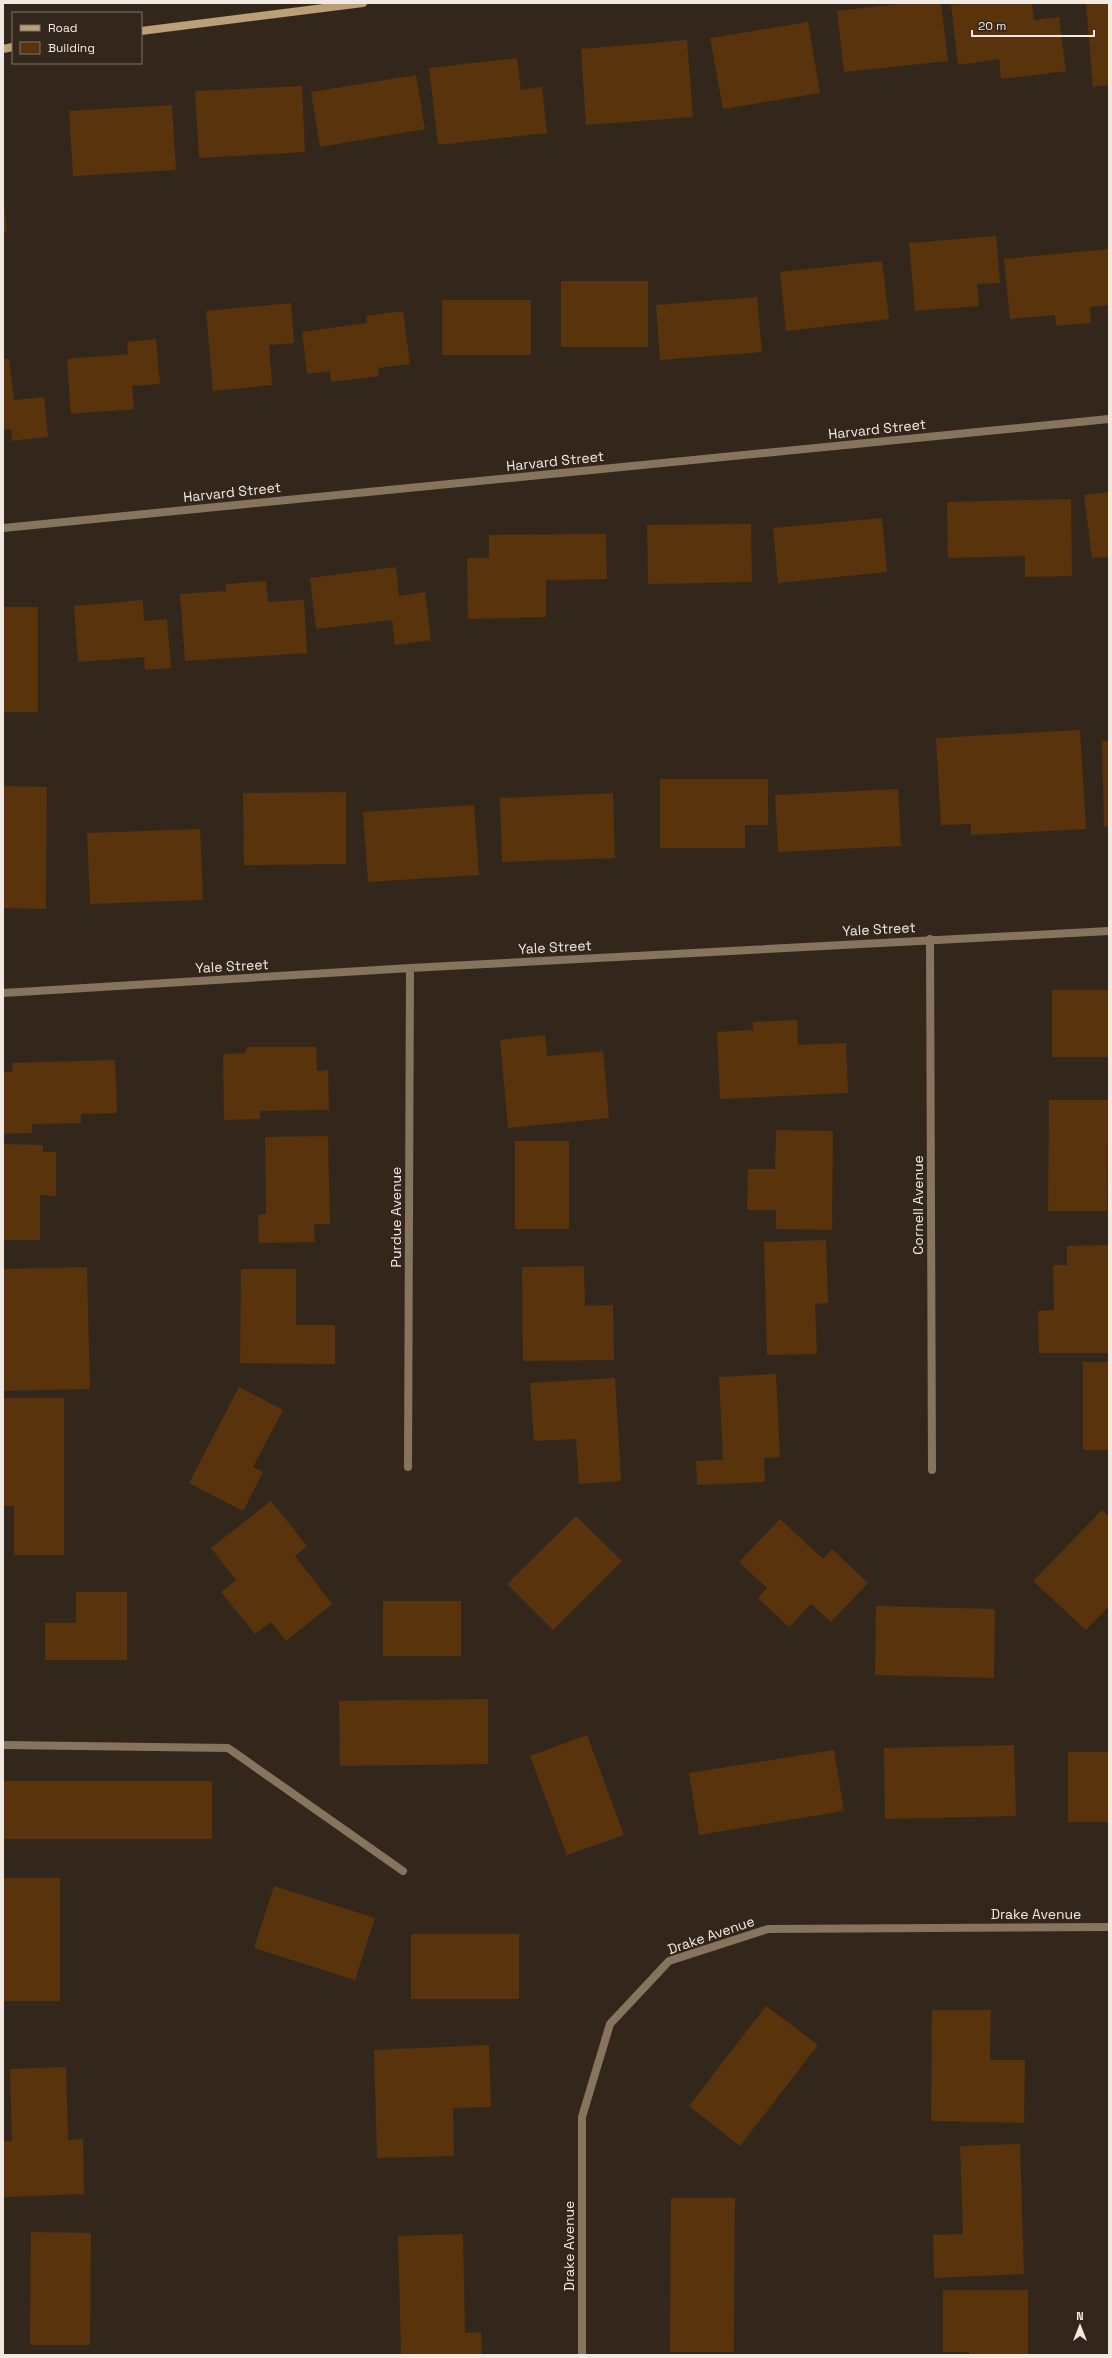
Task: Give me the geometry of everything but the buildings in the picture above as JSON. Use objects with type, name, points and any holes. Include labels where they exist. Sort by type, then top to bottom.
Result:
[{"type":"street","points":[[142,31],[363,3]]},
{"type":"street","name":"Harvard Street","points":[[3,528],[1109,419]]},
{"type":"street","name":"Yale Street","points":[[3,993],[410,968],[930,939],[1109,931]]},
{"type":"street","name":"Cornell Avenue","points":[[930,939],[932,1470]]},
{"type":"street","name":"Purdue Avenue","points":[[408,1466],[410,968]]},
{"type":"street","points":[[3,1744],[228,1748],[403,1871]]},
{"type":"street","name":"Drake Avenue","points":[[582,2355],[582,2117],[610,2024],[669,1961],[768,1929],[1109,1927]]}]
